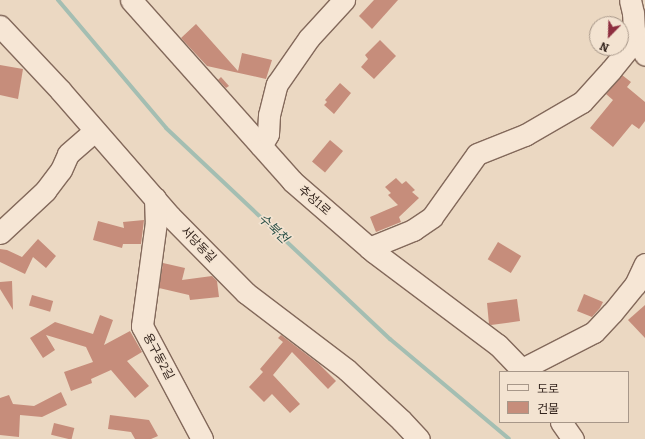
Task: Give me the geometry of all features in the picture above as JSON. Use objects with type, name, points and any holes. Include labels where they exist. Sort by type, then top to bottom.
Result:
[{"type":"street","name":"추성1로","points":[[131,0],[292,181],[369,248],[498,345],[523,371]]},
{"type":"street","points":[[261,146],[268,134],[270,115],[278,84],[309,38],[344,0]]},
{"type":"street","points":[[369,248],[413,230],[432,217],[477,154],[525,135],[582,102],[629,48],[634,31],[634,13],[630,0]]},
{"type":"street","name":"서당동길","points":[[0,26],[60,90],[94,131],[196,243],[246,293],[347,370],[419,439]]},
{"type":"street","points":[[634,31],[645,55]]},
{"type":"street","points":[[0,233],[44,191],[61,170],[68,154],[94,131]]},
{"type":"street","name":"용구동2길","points":[[155,198],[156,222],[142,326],[202,439]]},
{"type":"street","points":[[523,371],[594,332],[635,285],[645,264]]},
{"type":"street","points":[[562,423],[573,439]]},
{"type":"building","points":[[374,0],[398,0],[372,29],[359,16]]},
{"type":"building","points":[[196,24],[238,71],[242,53],[272,60],[266,79],[207,66],[181,38]]},
{"type":"building","points":[[380,40],[396,56],[374,79],[361,67],[368,59],[365,55]]},
{"type":"building","points":[[0,65],[23,69],[18,99],[0,95]]},
{"type":"building","points":[[622,75],[631,82],[627,87],[645,102],[645,121],[639,129],[632,124],[613,147],[590,128],[613,100],[606,94]]},
{"type":"building","points":[[221,77],[229,86],[226,88],[218,80]]},
{"type":"building","points":[[340,83],[351,93],[334,114],[324,105],[327,102],[325,100]]},
{"type":"building","points":[[330,140],[343,151],[325,172],[312,161]]},
{"type":"building","points":[[396,178],[402,184],[406,181],[415,190],[412,192],[419,198],[399,217],[401,222],[376,232],[370,217],[398,205],[388,195],[391,193],[385,187]]},
{"type":"building","points":[[144,220],[141,244],[123,244],[122,248],[93,240],[98,221],[124,228],[123,222]]},
{"type":"building","points":[[38,239],[56,256],[46,268],[33,257],[25,274],[0,262],[0,249],[7,250],[22,257]]},
{"type":"building","points":[[498,242],[521,256],[511,273],[488,259]]},
{"type":"building","points":[[163,263],[185,268],[182,280],[212,276],[217,281],[219,297],[190,300],[189,295],[159,288]]},
{"type":"building","points":[[12,281],[13,310],[0,289],[0,282]]},
{"type":"building","points":[[584,294],[603,302],[592,317],[577,311]]},
{"type":"building","points":[[32,295],[53,301],[50,312],[29,306]]},
{"type":"building","points":[[517,299],[520,321],[489,324],[487,303]]},
{"type":"building","points":[[645,305],[645,338],[628,320]]},
{"type":"building","points":[[100,315],[113,320],[104,345],[130,331],[142,352],[127,361],[149,386],[135,398],[111,370],[91,379],[92,383],[71,391],[64,372],[93,362],[86,347],[46,335],[55,350],[43,358],[30,338],[55,322],[93,334]]},
{"type":"building","points":[[281,335],[319,364],[336,381],[328,389],[292,352],[273,375],[300,404],[290,413],[272,394],[264,402],[249,387],[263,372],[260,369],[283,342],[278,338]]},
{"type":"building","points":[[61,392],[67,405],[42,417],[20,415],[19,437],[0,435],[0,398],[9,395],[13,404],[34,406]]},
{"type":"building","points":[[110,415],[149,420],[158,436],[151,439],[135,439],[131,432],[108,429]]},
{"type":"building","points":[[54,423],[74,428],[72,439],[51,435]]},
{"type":"waterway","name":"수북천","points":[[58,0],[166,128],[390,339],[509,439]]}]
